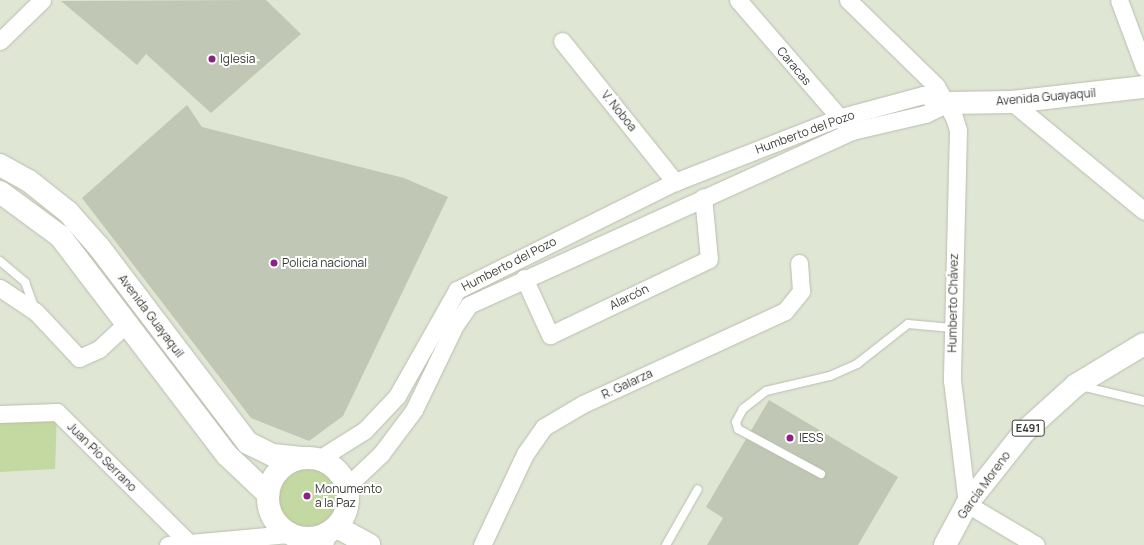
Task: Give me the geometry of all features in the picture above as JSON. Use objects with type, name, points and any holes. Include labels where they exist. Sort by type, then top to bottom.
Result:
[{"type":"main road","name":"Avenida Guayaquil","points":[[948,103],[1012,102],[1144,87]]},
{"type":"main road","name":"Avenida Guayaquil","points":[[0,165],[29,181],[68,212],[99,247],[248,443],[273,455],[311,458]]},
{"type":"main road","name":"Avenida Guayaquil","points":[[0,192],[60,236],[128,322],[227,455],[268,494]]},
{"type":"main road","name":"García Moreno","points":[[950,540],[967,504],[1024,432],[1076,385],[1144,344]]},
{"type":"main road","points":[[329,535],[348,508],[347,486],[341,474],[311,458],[279,470],[268,494],[272,517],[288,534],[314,538],[329,535],[369,545]]},
{"type":"street","points":[[0,40],[42,0]]},
{"type":"street","name":"Caracas","points":[[738,0],[838,118],[852,131]]},
{"type":"street","name":"Humberto Chávez","points":[[848,0],[936,86],[948,103],[958,130],[952,328],[952,380],[967,504]]},
{"type":"street","points":[[1119,0],[1144,67]]},
{"type":"street","name":"V. Noboa","points":[[562,41],[676,182]]},
{"type":"street","name":"Humberto del Pozo","points":[[311,458],[365,430],[397,396],[457,290],[676,182],[838,118],[923,95],[948,103]]},
{"type":"street","points":[[1012,102],[1144,211]]},
{"type":"street","name":"Humberto del Pozo","points":[[347,486],[381,454],[414,410],[455,325],[469,305],[524,278],[852,131],[925,114],[948,103]]},
{"type":"street","name":"Alarcón","points":[[524,278],[550,335],[709,259],[703,197]]},
{"type":"street","name":"R. Galarza","points":[[482,545],[525,454],[544,427],[583,404],[785,311],[801,291],[799,263]]},
{"type":"street","points":[[0,288],[36,312],[79,358],[99,349],[128,322]]},
{"type":"street","name":"Juan Pío Serrano","points":[[0,414],[57,412],[187,541]]},
{"type":"street","points":[[967,504],[1036,545]]},
{"type":"street","points":[[168,545],[187,541],[288,534]]},
{"type":"lane","points":[[0,261],[25,282],[36,312]]},
{"type":"lane","points":[[821,474],[738,429],[736,422],[743,409],[766,391],[830,376],[856,364],[908,324],[952,328]]},
{"type":"lane","points":[[1076,385],[1144,401]]},
{"type":"lane","points":[[666,545],[698,489]]},
{"type":"green space","points":[[57,412],[55,469],[0,472],[0,417]]},
{"type":"green space","points":[[307,464],[319,466],[330,473],[337,484],[339,496],[337,508],[330,519],[319,526],[307,528],[295,526],[284,519],[277,508],[275,496],[277,484],[284,473],[295,466]]},
{"type":"building","name":"Iglesia","points":[[266,0],[301,34],[211,113],[146,54],[137,65],[61,1]]},
{"type":"building","name":"Policia nacional","points":[[187,105],[202,127],[404,178],[448,197],[343,416],[309,441],[251,418],[82,198]]},
{"type":"building","name":"IESS","points":[[769,400],[898,477],[858,545],[707,545],[723,518],[706,507]]},
{"type":"place","name":"Iglesia","points":[[212,59]]},
{"type":"place","name":"Policia nacional","points":[[274,263]]},
{"type":"place","name":"IESS","points":[[790,438]]},
{"type":"place","name":"Monumento a la Paz","points":[[307,496]]}]
